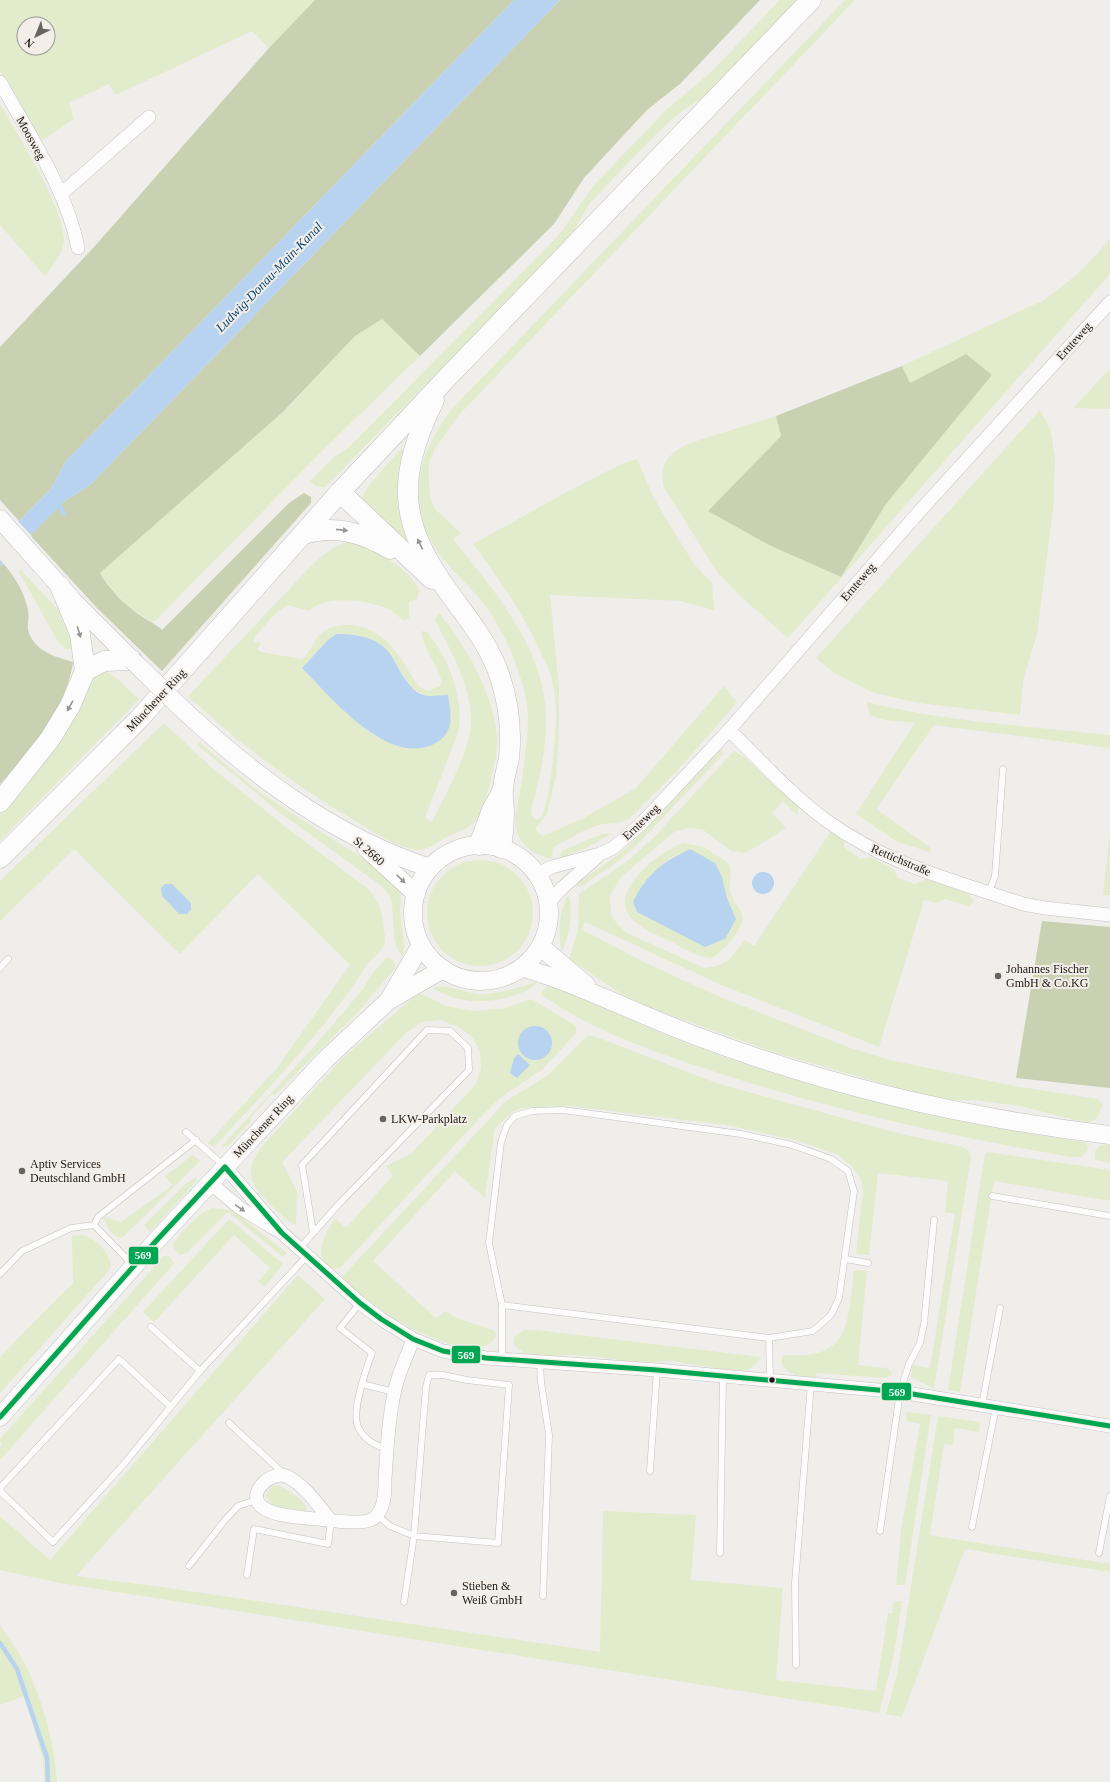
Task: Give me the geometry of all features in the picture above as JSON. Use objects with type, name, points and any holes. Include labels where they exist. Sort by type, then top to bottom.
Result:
[{"type":"main road","name":"Münchener Ring","points":[[0,858],[140,718],[340,492],[444,381],[811,0]]},
{"type":"main road","points":[[444,381],[424,421],[416,442],[411,463],[407,497],[412,524],[424,554],[439,579],[464,612],[488,648],[503,688],[509,720],[510,738],[508,762],[503,790],[504,824],[501,848]]},
{"type":"main road","points":[[340,492],[464,612]]},
{"type":"main road","name":"St 2660","points":[[0,519],[60,586],[132,660],[208,733],[240,761],[285,793],[350,835],[397,856],[430,868]]},
{"type":"main road","points":[[303,534],[331,529],[360,534],[380,542],[419,567]]},
{"type":"main road","points":[[0,802],[50,740],[70,706],[86,671],[80,634],[60,586]]},
{"type":"main road","points":[[86,671],[104,661],[132,660]]},
{"type":"main road","points":[[479,845],[492,810],[503,790]]},
{"type":"main road","name":"St 2660","points":[[350,835],[416,894]]},
{"type":"main road","points":[[479,845],[501,848],[515,854],[527,862],[537,874],[545,888],[549,902],[548,929],[541,947],[524,968],[508,977],[484,982],[462,979],[443,969],[429,956],[421,945],[413,921],[413,907],[416,894],[430,868],[454,851],[479,845]]},
{"type":"main road","name":"Münchener Ring","points":[[388,1001],[421,945]]},
{"type":"main road","points":[[541,947],[599,995]]},
{"type":"main road","points":[[524,968],[599,995],[650,1018],[708,1041],[793,1069],[855,1086],[960,1111],[1110,1135]]},
{"type":"main road","name":"Münchener Ring","points":[[0,1417],[134,1266],[322,1064],[388,1001],[443,969]]},
{"type":"street","name":"Moosweg","points":[[0,82],[61,194],[74,229],[78,248]]},
{"type":"street","points":[[61,194],[149,117]]},
{"type":"street","name":"Ernteweg","points":[[549,902],[562,888],[600,854],[618,844],[640,825],[729,730],[918,513],[1110,302]]},
{"type":"street","name":"Rettichstraße","points":[[729,730],[805,804],[828,822],[894,860],[1023,904],[1045,908],[1110,915]]},
{"type":"street","name":"Ernteweg","points":[[537,874],[552,867],[600,854]]},
{"type":"street","points":[[225,1167],[282,1233],[360,1303],[381,1319],[413,1339],[454,1354],[811,1383],[900,1392],[1110,1426]]},
{"type":"street","points":[[210,1183],[240,1208],[282,1233]]},
{"type":"street","points":[[331,1520],[314,1499],[285,1476],[274,1477],[266,1481],[256,1494],[256,1500],[261,1506],[268,1510],[305,1518],[331,1520],[363,1522],[373,1520],[377,1515],[384,1497],[387,1449],[394,1392],[413,1339]]},
{"type":"lane","points":[[989,892],[995,876],[1003,769]]},
{"type":"lane","points":[[0,968],[8,959]]},
{"type":"lane","points":[[170,1406],[119,1360],[0,1489],[53,1542],[123,1465],[170,1406],[303,1252],[313,1232],[469,1070],[468,1048],[450,1031],[427,1030],[302,1165],[313,1232]]},
{"type":"lane","points":[[502,1305],[769,1338],[813,1331],[831,1315],[839,1298],[854,1191],[848,1172],[831,1159],[792,1145],[741,1134],[563,1110],[532,1111],[515,1116],[507,1125],[501,1142],[489,1243],[502,1305],[502,1359]]},
{"type":"lane","points":[[186,1132],[225,1167]]},
{"type":"lane","points":[[94,1225],[98,1217],[196,1140]]},
{"type":"lane","points":[[992,1196],[1110,1216]]},
{"type":"lane","points":[[880,1531],[900,1392],[909,1364],[920,1343],[934,1220]]},
{"type":"lane","points":[[94,1225],[134,1266]]},
{"type":"lane","points":[[0,1274],[22,1251],[71,1228],[94,1225]]},
{"type":"lane","points":[[845,1259],[868,1264]]},
{"type":"lane","points":[[360,1303],[340,1328],[372,1353],[362,1384],[357,1414],[358,1428],[368,1441],[387,1449]]},
{"type":"lane","points":[[982,1405],[1000,1308]]},
{"type":"lane","points":[[151,1327],[200,1372]]},
{"type":"lane","points":[[769,1338],[770,1380]]},
{"type":"lane","points":[[540,1362],[541,1382],[549,1435],[543,1596]]},
{"type":"lane","points":[[650,1471],[658,1370]]},
{"type":"lane","points":[[377,1515],[390,1526],[414,1536],[498,1543],[509,1385],[443,1375],[430,1375],[426,1387],[414,1536],[404,1602]]},
{"type":"lane","points":[[720,1553],[723,1377]]},
{"type":"lane","points":[[796,1665],[795,1583],[811,1383]]},
{"type":"lane","points":[[362,1384],[394,1392]]},
{"type":"lane","points":[[972,1527],[996,1407]]},
{"type":"lane","points":[[229,1423],[285,1476]]},
{"type":"lane","points":[[1099,1553],[1110,1496]]},
{"type":"lane","points":[[189,1566],[225,1520],[238,1506],[256,1500]]},
{"type":"lane","points":[[247,1575],[254,1529],[328,1544],[331,1520]]},
{"type":"green space","points":[[0,0],[315,0],[269,48],[252,31],[116,95],[109,84],[69,103],[74,119],[43,140],[33,129],[0,70]]},
{"type":"green space","points":[[315,0],[514,0],[66,461],[51,489],[19,521],[0,500],[0,347],[94,247],[269,48]]},
{"type":"green space","points":[[560,0],[760,0],[681,83],[647,110],[584,178],[554,224],[420,356],[382,319],[355,336],[283,412],[100,573],[112,591],[122,601],[162,630],[289,503],[304,493],[311,497],[311,503],[162,671],[97,608],[30,535],[65,501],[91,484]]},
{"type":"green space","points":[[780,0],[800,0],[707,95],[682,111],[657,133],[589,204],[575,229],[559,248],[325,487],[317,487],[310,481],[334,457],[348,448],[558,236],[594,185],[665,111],[711,72]]},
{"type":"green space","points":[[845,0],[855,0],[458,416],[435,449],[429,464],[430,497],[435,509],[461,533],[453,539],[485,579],[515,622],[537,669],[544,694],[546,720],[542,766],[531,810],[532,816],[535,820],[541,818],[548,796],[556,728],[554,687],[547,666],[517,607],[473,544],[565,493],[621,464],[637,459],[653,496],[670,526],[695,565],[712,583],[714,610],[680,601],[550,595],[559,689],[559,736],[556,776],[547,814],[535,829],[543,836],[582,819],[636,788],[724,686],[736,701],[735,705],[675,773],[630,818],[622,822],[604,824],[583,831],[556,846],[553,849],[552,859],[544,857],[531,851],[526,846],[518,835],[516,828],[515,820],[525,757],[528,718],[526,698],[522,684],[510,649],[493,617],[483,603],[437,551],[424,525],[419,508],[418,490],[420,473],[425,456],[441,424],[452,409]]},
{"type":"green space","points":[[0,104],[28,151],[48,190],[62,225],[64,244],[58,259],[45,276],[0,225]]},
{"type":"green space","points":[[1110,239],[1110,274],[788,638],[741,597],[718,573],[664,488],[664,466],[671,455],[690,443],[776,416],[781,436],[708,511],[841,577],[886,504],[992,375],[966,354],[910,383],[902,366],[1044,300],[1079,273]]},
{"type":"green space","points":[[382,318],[420,356],[324,449],[154,622],[137,612],[123,601],[100,573],[286,410],[355,336]]},
{"type":"green space","points":[[966,354],[992,375],[886,504],[841,577],[769,545],[708,511],[781,436],[776,416],[902,366],[910,383]]},
{"type":"green space","points":[[1110,369],[1110,409],[1073,408]]},
{"type":"green space","points":[[1040,410],[1051,431],[1055,458],[1054,502],[1037,634],[1024,677],[1020,715],[919,703],[874,693],[836,674],[816,658]]},
{"type":"green space","points":[[401,449],[405,451],[409,542],[407,543],[363,500],[362,497],[369,485]]},
{"type":"green space","points":[[352,541],[370,549],[391,561],[409,575],[419,592],[417,599],[409,602],[409,619],[403,620],[388,609],[359,601],[347,600],[326,602],[309,611],[288,605],[277,612],[257,634],[254,638],[254,643],[258,641],[261,644],[257,649],[261,652],[302,659],[319,635],[327,629],[345,625],[359,626],[381,636],[398,655],[419,687],[428,691],[440,686],[442,683],[422,637],[422,631],[427,632],[442,654],[453,680],[457,693],[460,720],[458,733],[425,818],[432,822],[450,786],[466,748],[471,723],[471,710],[464,683],[454,657],[435,620],[438,612],[469,656],[486,691],[496,726],[497,749],[488,790],[477,818],[468,827],[422,850],[401,846],[386,839],[312,794],[269,764],[227,731],[188,696],[320,557],[340,544]],"holes":[[[336,634],[390,654],[410,686],[424,696],[379,739],[355,720],[302,668],[328,640]]]},
{"type":"green space","points":[[3,563],[12,574],[25,598],[28,614],[28,630],[36,645],[47,653],[73,662],[63,696],[46,728],[0,784],[0,566]]},
{"type":"green space","points":[[21,570],[63,615],[60,618],[70,632],[73,648],[65,649],[57,640],[19,572]]},
{"type":"green space","points":[[104,670],[115,677],[139,699],[0,841],[0,814],[38,769],[88,686]]},
{"type":"green space","points":[[867,702],[897,709],[957,719],[1110,735],[1110,748],[934,725],[876,809],[932,849],[929,852],[896,841],[856,814],[915,723],[885,720],[869,715]]},
{"type":"green space","points":[[164,723],[212,768],[291,831],[367,888],[378,903],[382,913],[384,925],[385,944],[383,949],[368,963],[332,1014],[294,1060],[214,1147],[208,1143],[276,1069],[350,965],[258,874],[180,954],[74,849],[0,921],[0,881]]},
{"type":"green space","points":[[199,742],[259,792],[376,867],[398,887],[401,895],[400,912],[404,943],[403,956],[398,951],[394,936],[391,901],[389,895],[383,887],[283,815],[197,745]]},
{"type":"green space","points":[[720,750],[723,751],[723,754],[636,846],[617,862],[580,887],[574,885],[617,856],[632,843]]},
{"type":"green space","points":[[734,751],[743,756],[798,807],[798,816],[783,801],[772,813],[786,828],[746,853],[731,851],[702,829],[688,828],[674,832],[621,877],[610,896],[611,914],[617,924],[627,933],[704,968],[719,965],[728,960],[745,940],[754,946],[832,830],[844,839],[844,847],[861,859],[871,857],[893,869],[898,878],[915,884],[926,879],[969,894],[974,902],[968,906],[945,899],[938,903],[924,900],[879,1047],[719,984],[585,922],[582,930],[644,962],[720,997],[853,1049],[890,1060],[1014,1086],[1098,1099],[1103,1106],[1096,1119],[1087,1123],[1020,1106],[974,1100],[947,1100],[901,1089],[773,1052],[653,1009],[620,993],[569,959],[578,930],[579,894],[629,860],[655,836]]},
{"type":"green space","points":[[1110,832],[1110,895],[1103,895]]},
{"type":"green space","points":[[613,833],[586,848],[561,858],[560,854],[564,850],[602,834]]},
{"type":"green space","points":[[684,843],[704,847],[728,863],[731,872],[730,890],[734,901],[741,912],[742,920],[737,933],[721,951],[712,958],[696,955],[647,930],[635,922],[627,912],[625,902],[628,891],[634,880],[654,860]],"holes":[[[690,849],[722,877],[727,898],[736,919],[642,884],[670,858]]]},
{"type":"green space","points":[[480,860],[500,864],[517,876],[529,893],[533,913],[529,933],[517,950],[500,962],[480,966],[460,962],[443,950],[431,933],[427,913],[431,893],[443,876],[460,864]]},
{"type":"green space","points":[[568,894],[571,915],[567,938],[562,951],[560,945],[560,922],[565,900]]},
{"type":"green space","points":[[1042,921],[1110,927],[1110,1088],[1016,1078]]},
{"type":"green space","points":[[387,957],[393,960],[396,967],[359,1011],[275,1095],[271,1095],[250,1118],[251,1121],[228,1146],[221,1147],[312,1049],[363,989],[372,974]]},
{"type":"green space","points":[[538,982],[521,993],[489,1001],[469,1001],[460,999],[441,993],[432,988],[444,987],[471,993],[484,994],[505,991]]},
{"type":"green space","points":[[546,987],[555,987],[686,1043],[798,1081],[892,1106],[987,1126],[1083,1142],[1087,1143],[1088,1150],[1081,1157],[1071,1157],[984,1141],[856,1112],[770,1089],[656,1052],[609,1033],[564,1010],[543,996],[541,993]]},
{"type":"green space","points":[[422,994],[446,1006],[474,1011],[506,1008],[528,1000],[533,1000],[576,1026],[576,1033],[543,1069],[500,1098],[341,1267],[335,1269],[327,1265],[321,1253],[324,1238],[335,1218],[346,1228],[393,1175],[386,1166],[411,1154],[476,1084],[481,1068],[480,1051],[472,1037],[459,1027],[440,1020],[422,1022],[407,1032],[282,1162],[297,1191],[296,1225],[283,1217],[258,1191],[251,1177],[252,1163],[256,1154],[263,1145],[343,1058],[416,995]]},
{"type":"green space","points":[[591,1035],[719,1084],[901,1134],[963,1147],[969,1151],[971,1157],[934,1389],[911,1377],[913,1365],[930,1368],[955,1214],[945,1212],[948,1181],[878,1173],[869,1255],[856,1254],[863,1190],[861,1179],[852,1166],[838,1155],[799,1141],[727,1125],[569,1106],[523,1108],[512,1112],[495,1128],[485,1198],[455,1171],[373,1261],[436,1318],[446,1311],[454,1317],[495,1331],[496,1335],[488,1344],[476,1348],[460,1346],[442,1342],[424,1334],[378,1308],[342,1277],[506,1101],[548,1075],[586,1037]]},
{"type":"green space","points":[[1101,1145],[1110,1145],[1110,1163],[1095,1160],[1095,1151]]},
{"type":"green space","points":[[987,1152],[1110,1170],[1110,1201],[994,1181],[960,1392],[948,1390],[981,1178],[985,1155]]},
{"type":"green space","points":[[193,1155],[200,1161],[122,1238],[113,1234],[105,1222],[105,1217],[121,1222],[173,1185],[165,1176]]},
{"type":"green space","points":[[196,1177],[198,1179],[150,1232],[144,1225],[187,1183]]},
{"type":"green space","points":[[212,1208],[230,1210],[237,1214],[287,1253],[283,1257],[228,1212],[187,1253],[179,1255],[173,1244],[195,1219]]},
{"type":"green space","points":[[229,1219],[283,1264],[265,1287],[258,1282],[270,1268],[234,1235],[154,1322],[143,1312]]},
{"type":"green space","points":[[82,1235],[92,1239],[102,1247],[109,1258],[110,1269],[0,1393],[0,1357],[73,1283],[72,1236]]},
{"type":"green space","points":[[164,1256],[169,1256],[174,1263],[0,1460],[0,1447],[2,1445],[0,1439]]},
{"type":"green space","points":[[854,1270],[867,1271],[858,1365],[887,1368],[892,1373],[891,1376],[883,1378],[817,1373],[815,1379],[798,1376],[787,1370],[783,1366],[783,1355],[806,1355],[822,1351],[834,1345],[842,1335],[847,1322],[850,1307]]},
{"type":"green space","points":[[298,1275],[325,1299],[76,1576],[169,1588],[600,1652],[603,1511],[696,1515],[691,1580],[783,1588],[776,1680],[876,1691],[888,1613],[892,1613],[894,1601],[902,1601],[894,1654],[879,1713],[60,1583],[0,1570],[0,1516],[50,1560]]},
{"type":"green space","points":[[524,1330],[536,1330],[761,1357],[751,1368],[736,1372],[672,1361],[635,1363],[600,1357],[567,1355],[541,1356],[526,1354],[515,1346],[515,1336]]},
{"type":"green space","points":[[907,1412],[931,1415],[905,1585],[896,1585],[901,1531],[920,1424],[906,1421]]},
{"type":"green space","points":[[938,1416],[980,1422],[979,1432],[955,1428],[953,1445],[944,1444],[930,1535],[1110,1564],[1110,1572],[965,1549],[902,1717],[886,1714],[897,1675]]},
{"type":"green space","points":[[276,1485],[284,1488],[294,1495],[303,1503],[307,1510],[305,1512],[272,1505],[266,1496],[271,1487]]},
{"type":"green space","points":[[0,1625],[25,1664],[37,1692],[47,1722],[54,1752],[57,1782],[44,1782],[43,1759],[24,1696],[0,1705]]},
{"type":"water","name":"Ludwig-Donau-Main-Kanal","points":[[514,0],[560,0],[91,484],[65,501],[0,566],[0,540],[51,489],[66,461]]},
{"type":"water","points":[[336,634],[359,636],[374,640],[386,649],[405,679],[420,694],[426,696],[448,695],[451,716],[449,728],[442,739],[436,743],[418,748],[399,746],[381,738],[362,726],[329,696],[302,668],[328,640]]},
{"type":"water","points":[[690,849],[715,863],[722,877],[727,898],[736,919],[725,939],[705,947],[637,912],[633,902],[643,884],[656,870],[671,859]]},
{"type":"water","points":[[763,872],[771,875],[774,883],[771,891],[763,894],[755,891],[752,883],[755,875]]},
{"type":"water","points":[[165,884],[172,884],[191,903],[191,910],[187,914],[179,914],[162,896],[161,888]]},
{"type":"water","points":[[532,1026],[538,1026],[547,1031],[551,1037],[551,1049],[547,1055],[538,1060],[532,1060],[523,1055],[518,1046],[518,1040],[523,1031]]},
{"type":"water","points":[[518,1054],[530,1065],[517,1078],[510,1073],[514,1058]]},
{"type":"pier","points":[[17,520],[32,536],[4,564],[0,560],[0,537]]},
{"type":"waterway","points":[[57,501],[64,514]]},
{"type":"waterway","points":[[0,1643],[17,1669],[47,1758],[48,1782]]},
{"type":"transit line","name":"569","points":[[0,1417],[156,1241],[225,1167],[282,1233],[360,1303],[381,1319],[413,1339],[443,1351],[486,1358],[657,1370],[900,1392],[1110,1426]]},
{"type":"place","name":"Johannes Fischer GmbH & Co.KG","points":[[998,976]]},
{"type":"place","name":"LKW-Parkplatz","points":[[383,1119]]},
{"type":"place","name":"Aptiv Services Deutschland GmbH","points":[[22,1171]]},
{"type":"place","name":"Stieben & Weiß GmbH","points":[[454,1593]]}]
